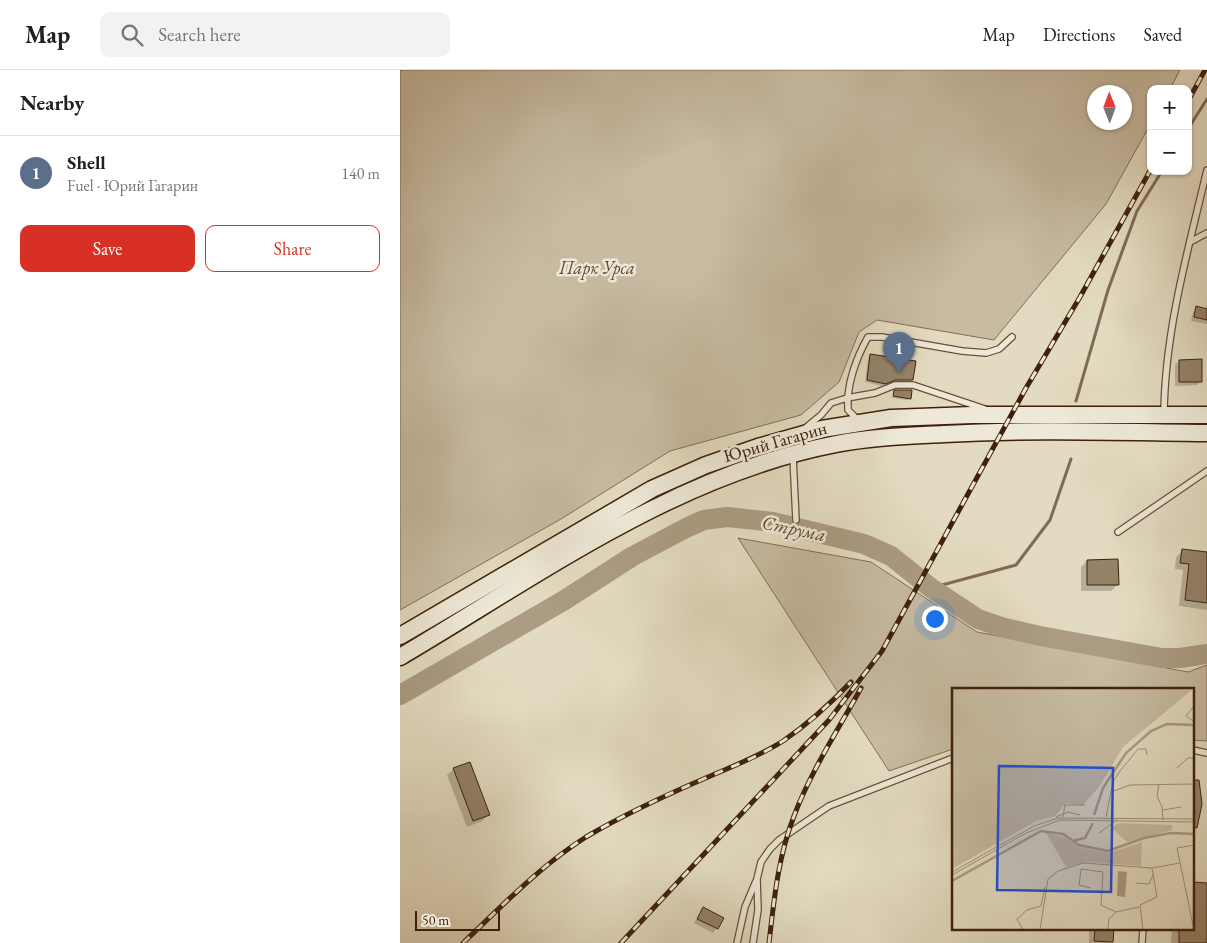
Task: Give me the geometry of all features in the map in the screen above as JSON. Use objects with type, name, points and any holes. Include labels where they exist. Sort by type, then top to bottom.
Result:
[{"type":"street","name":"Юрий Гагарин","points":[[400,636],[652,489],[706,465],[758,447],[822,429],[891,418],[999,415],[1207,415]]},
{"type":"street","name":"Юрий Гагарин","points":[[400,657],[602,536],[652,509],[689,491],[793,455],[837,444],[904,436],[965,432],[1061,430],[1207,432]]},
{"type":"lane","points":[[1164,415],[1164,379],[1170,336],[1207,170]]},
{"type":"lane","points":[[1190,242],[1207,233]]},
{"type":"lane","points":[[862,423],[848,410],[847,398],[861,350],[868,337],[882,337],[986,353],[999,349],[1012,337]]},
{"type":"lane","points":[[794,437],[821,415],[831,403],[874,393],[895,385],[912,386],[956,399],[999,415]]},
{"type":"lane","points":[[793,455],[796,520]]},
{"type":"lane","points":[[1118,532],[1207,471]]},
{"type":"lane","points":[[1194,750],[1207,753]]},
{"type":"lane","points":[[737,943],[744,907],[757,879],[761,862],[779,840],[829,806],[952,758]]},
{"type":"lane","points":[[753,943],[758,910],[757,879]]},
{"type":"lane","points":[[1142,943],[1143,930]]},
{"type":"green space","name":"Парк Урса","points":[[400,70],[1180,70],[1172,85],[1147,85],[1147,130],[1106,204],[994,340],[877,320],[859,332],[839,382],[801,415],[670,451],[561,519],[400,610]]},
{"type":"green space","points":[[738,538],[871,562],[977,632],[1188,672],[1207,665],[1207,741],[1194,740],[1194,688],[952,688],[952,749],[889,771]]},
{"type":"building","points":[[1196,306],[1207,309],[1207,320],[1194,317]]},
{"type":"building","points":[[870,354],[916,361],[913,380],[895,380],[886,384],[867,380]]},
{"type":"building","points":[[1202,359],[1202,382],[1179,382],[1179,360]]},
{"type":"building","points":[[894,390],[912,390],[911,399],[893,396]]},
{"type":"building","points":[[1182,549],[1207,552],[1207,603],[1185,600],[1189,564],[1180,563]]},
{"type":"building","points":[[1118,559],[1119,585],[1087,585],[1087,560]]},
{"type":"building","points":[[470,762],[490,815],[473,821],[453,768]]},
{"type":"building","points":[[1194,780],[1199,780],[1202,804],[1197,828],[1194,827]]},
{"type":"building","points":[[1194,882],[1207,883],[1207,943],[1179,943],[1179,930],[1194,930]]},
{"type":"building","points":[[703,907],[724,918],[718,929],[697,919]]},
{"type":"building","points":[[1095,930],[1114,930],[1113,942],[1094,941]]},
{"type":"waterway","points":[[1192,123],[1207,99]]},
{"type":"waterway","points":[[1076,401],[1108,290],[1137,211],[1160,175]]},
{"type":"waterway","points":[[931,588],[1016,565],[1050,520],[1071,459]]},
{"type":"waterway","name":"Струма","points":[[400,695],[563,601],[633,556],[704,520],[727,517],[773,522],[864,544],[891,556],[931,588],[978,619],[1001,627],[1162,658],[1180,658],[1207,654]]},
{"type":"railway","points":[[1192,94],[1205,70]]},
{"type":"railway","points":[[621,943],[829,720],[882,651],[1026,388],[1080,297],[1148,175]]},
{"type":"railway","points":[[463,943],[522,887],[569,848],[631,813],[774,746],[810,721],[851,682]]},
{"type":"railway","points":[[769,943],[780,863],[794,816],[817,767],[861,688]]},
{"type":"place","name":"Shell","points":[[899,373]]}]
